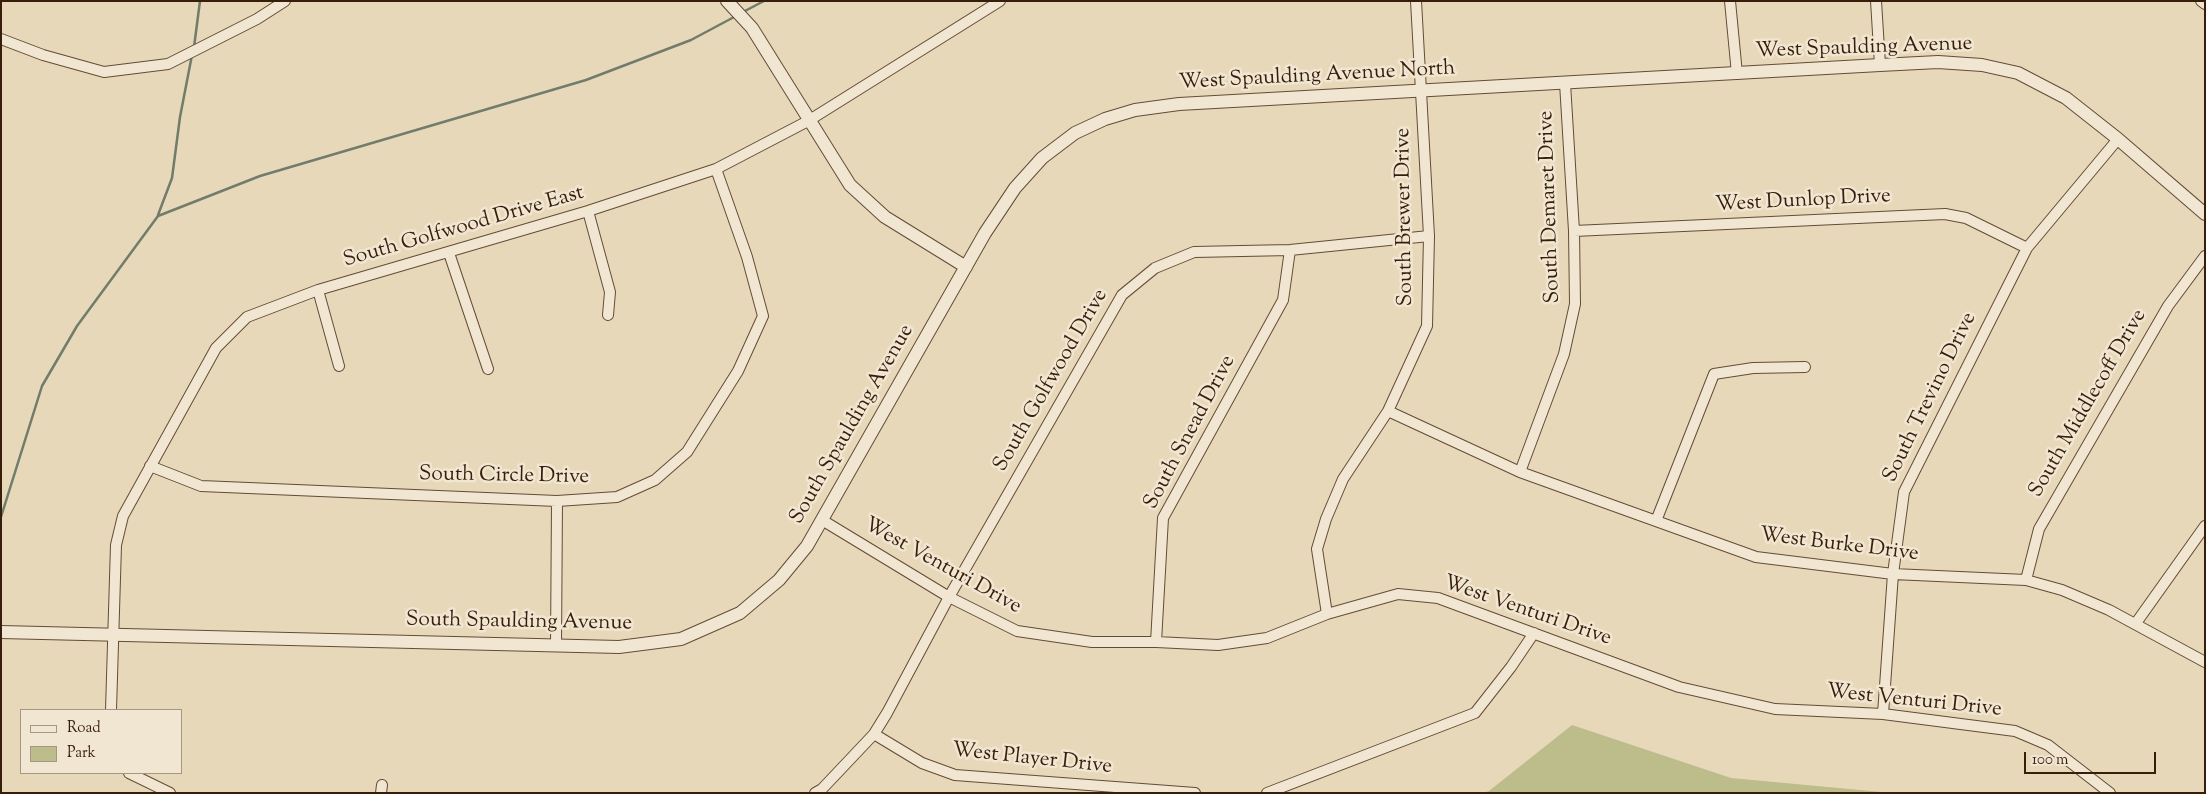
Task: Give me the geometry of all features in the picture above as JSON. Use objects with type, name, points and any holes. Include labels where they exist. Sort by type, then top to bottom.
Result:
[{"type":"street","points":[[1,39],[43,55],[104,72],[168,64],[257,19],[284,1]]},
{"type":"street","points":[[727,1],[752,28],[808,121],[850,185],[885,218],[966,267]]},
{"type":"street","name":"South Golfwood Drive East","points":[[111,709],[116,545],[123,516],[216,348],[247,317],[318,290],[588,211],[716,169],[808,121],[1000,1]]},
{"type":"street","name":"South Brewer Drive","points":[[1327,614],[1317,550],[1326,519],[1343,479],[1388,411],[1427,326],[1429,236],[1416,1]]},
{"type":"street","points":[[1730,1],[1736,74]]},
{"type":"street","points":[[1876,1],[1880,65]]},
{"type":"street","points":[[2201,1],[2205,4]]},
{"type":"street","name":"West Spaulding Avenue","points":[[1565,83],[1880,65],[1963,63],[1988,66],[2018,73],[2066,98],[2118,139],[2205,214]]},
{"type":"street","name":"West Spaulding Avenue North","points":[[1075,133],[1119,114],[1164,105],[1565,83]]},
{"type":"street","name":"South Demaret Drive","points":[[1520,472],[1564,354],[1575,304],[1574,231],[1565,83]]},
{"type":"street","name":"South Spaulding Avenue","points":[[1,632],[619,647],[681,640],[740,613],[779,580],[807,546],[985,233],[1015,188],[1042,158],[1075,133]]},
{"type":"street","name":"South Trevino Drive","points":[[1883,714],[1894,574],[1904,492],[2027,248],[2118,139]]},
{"type":"street","name":"South Circle Drive","points":[[150,466],[201,486],[556,501],[617,497],[655,480],[687,452],[738,371],[763,316],[747,256],[716,169]]},
{"type":"street","points":[[588,211],[610,292],[608,314]]},
{"type":"street","name":"West Dunlop Drive","points":[[1574,231],[1945,214],[1966,218],[2027,248]]},
{"type":"street","name":"South Golfwood Drive","points":[[815,793],[822,789],[874,734],[887,713],[949,597],[1122,295],[1155,268],[1194,252],[1290,250],[1429,236]]},
{"type":"street","name":"South Snead Drive","points":[[1156,642],[1163,518],[1283,300],[1290,250]]},
{"type":"street","points":[[449,253],[488,370]]},
{"type":"street","name":"South Middlecoff Drive","points":[[2026,580],[2039,529],[2168,306],[2205,256]]},
{"type":"street","points":[[318,290],[339,366]]},
{"type":"street","points":[[1656,521],[1714,374],[1753,368],[1805,367]]},
{"type":"street","name":"West Burke Drive","points":[[1388,411],[1520,472],[1756,557],[1894,574],[2026,580],[2062,590],[2136,623],[2205,662]]},
{"type":"street","points":[[556,501],[556,646]]},
{"type":"street","name":"West Venturi Drive","points":[[822,520],[949,597],[1017,631],[1092,642],[1156,642],[1218,645],[1267,638],[1327,614],[1398,594],[1438,598],[1679,687],[1765,707],[1883,714],[2015,731],[2048,745],[2110,793]]},
{"type":"street","points":[[2136,623],[2205,526]]},
{"type":"street","points":[[1267,793],[1475,713],[1511,667],[1534,633]]},
{"type":"street","name":"West Player Drive","points":[[874,734],[922,763],[955,775],[1195,793]]},
{"type":"street","points":[[132,774],[170,793]]},
{"type":"green space","points":[[1572,725],[1731,778],[1892,793],[1483,793],[1489,791]]},
{"type":"waterway","points":[[194,47],[200,1]]},
{"type":"waterway","points":[[743,12],[764,1]]},
{"type":"waterway","points":[[1,517],[42,386],[77,326],[158,216],[260,176],[586,80],[691,40],[736,16]]},
{"type":"waterway","points":[[158,215],[172,178],[180,117],[192,55]]}]
